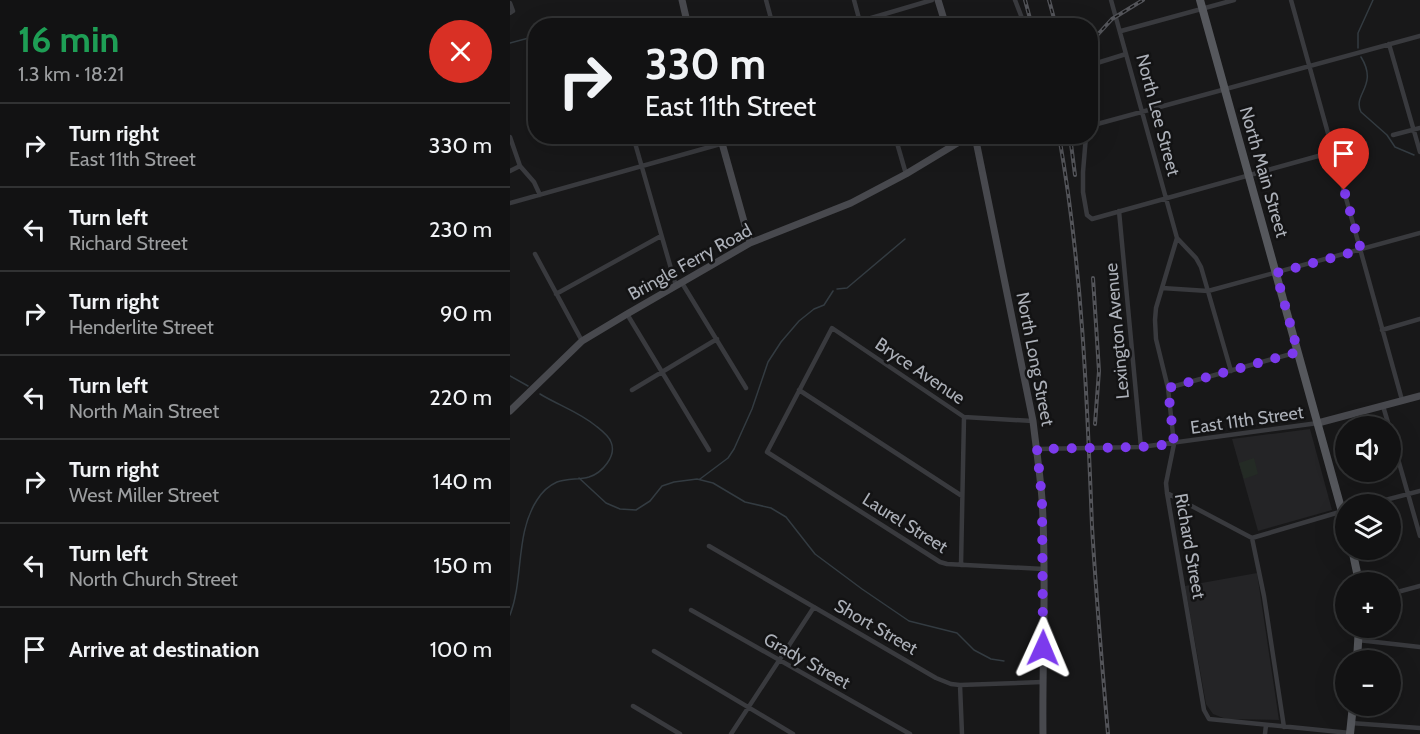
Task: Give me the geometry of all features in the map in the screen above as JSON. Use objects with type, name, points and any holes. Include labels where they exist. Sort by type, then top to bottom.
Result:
[{"type":"main road","name":"North Main Street","points":[[1201,4],[1338,494]]},
{"type":"main road","points":[[1358,640],[1358,650]]},
{"type":"main road","points":[[1350,733],[1352,716]]},
{"type":"street","points":[[681,0],[686,18]]},
{"type":"street","points":[[766,0],[771,18]]},
{"type":"street","points":[[854,0],[859,18]]},
{"type":"street","points":[[876,18],[932,0]]},
{"type":"street","points":[[938,0],[944,18]]},
{"type":"street","points":[[1015,0],[1022,18]]},
{"type":"street","name":"North Lee Street","points":[[1111,0],[1177,238]]},
{"type":"street","points":[[1121,31],[1201,4],[1234,0]]},
{"type":"street","points":[[1291,0],[1402,400]]},
{"type":"street","points":[[510,3],[511,12]]},
{"type":"street","points":[[1098,124],[1420,36]]},
{"type":"street","points":[[1389,44],[1420,152]]},
{"type":"street","points":[[1098,63],[1126,54]]},
{"type":"street","points":[[1393,135],[1420,128]]},
{"type":"street","points":[[510,137],[520,166],[534,182],[540,195]]},
{"type":"street","points":[[1086,144],[1083,192],[1088,218],[1095,219],[1365,143]]},
{"type":"street","points":[[635,144],[661,236],[679,285],[717,339],[746,388]]},
{"type":"street","points":[[510,203],[640,167],[709,144]]},
{"type":"street","points":[[722,144],[750,243]]},
{"type":"street","points":[[897,144],[906,174]]},
{"type":"street","name":"Bringle Ferry Road","points":[[510,411],[582,341],[627,314],[750,243],[851,203],[956,144]]},
{"type":"street","name":"North Long Street","points":[[977,144],[1037,449],[1042,499],[1044,569],[1043,734]]},
{"type":"street","points":[[510,171],[520,166]]},
{"type":"street","name":"Lexington Avenue","points":[[1119,212],[1141,447]]},
{"type":"street","points":[[1162,288],[1208,291],[1420,233]]},
{"type":"street","points":[[556,294],[661,236]]},
{"type":"street","points":[[1177,238],[1196,258],[1231,371]]},
{"type":"street","name":"Richard Street","points":[[1177,238],[1156,308],[1155,332],[1168,388],[1174,444],[1166,483],[1167,494],[1204,710],[1209,719],[1266,725]]},
{"type":"street","points":[[535,254],[582,341]]},
{"type":"street","points":[[627,314],[709,450]]},
{"type":"street","points":[[1382,330],[1420,319]]},
{"type":"street","name":"Bryce Avenue","points":[[799,390],[832,328],[964,417],[1033,421]]},
{"type":"street","points":[[632,390],[717,339]]},
{"type":"street","points":[[1168,388],[1298,352]]},
{"type":"street","points":[[799,390],[962,496]]},
{"type":"street","name":"Laurel Street","points":[[799,390],[767,452],[940,562],[1044,569]]},
{"type":"street","points":[[1318,423],[1420,396]]},
{"type":"street","points":[[1383,406],[1386,416]]},
{"type":"street","points":[[961,565],[964,417]]},
{"type":"street","name":"East 11th Street","points":[[1037,449],[1174,444],[1318,423]]},
{"type":"street","points":[[1401,470],[1420,536]]},
{"type":"street","points":[[1401,496],[1420,490]]},
{"type":"street","points":[[1167,494],[1252,538],[1335,513]]},
{"type":"street","points":[[1252,538],[1264,596],[1284,727]]},
{"type":"street","name":"Short Street","points":[[709,546],[936,678],[960,685],[1042,682]]},
{"type":"street","points":[[1401,591],[1420,586]]},
{"type":"street","points":[[731,734],[747,706],[814,607]]},
{"type":"street","name":"Grady Street","points":[[692,610],[910,734]]},
{"type":"street","points":[[1358,640],[1420,647]]},
{"type":"street","points":[[654,651],[793,734]]},
{"type":"street","points":[[960,685],[962,734]]},
{"type":"street","points":[[633,706],[680,734]]},
{"type":"street","points":[[1351,723],[1420,728]]},
{"type":"street","points":[[1265,734],[1266,725],[1350,733]]},
{"type":"shaded area","points":[[1310,429],[1332,510],[1258,531],[1232,439]]},
{"type":"shaded area","points":[[1254,458],[1258,474],[1244,479],[1239,463]]},
{"type":"shaded area","points":[[1257,573],[1279,720],[1226,719],[1213,714],[1206,704],[1185,586]]},
{"type":"waterway","points":[[1358,48],[1358,33],[1373,0]]},
{"type":"waterway","points":[[510,43],[528,38]]},
{"type":"waterway","points":[[1361,57],[1367,75],[1359,106],[1361,112],[1387,135],[1395,147],[1414,155]]},
{"type":"waterway","points":[[837,289],[847,288],[905,239]]},
{"type":"waterway","points":[[700,479],[728,458],[734,449],[752,409],[768,362],[781,342],[799,321],[814,309],[824,305],[833,291]]},
{"type":"waterway","points":[[510,376],[528,386]]},
{"type":"waterway","points":[[510,615],[517,586],[525,527],[537,500],[557,482],[594,475],[603,468],[612,453],[610,440],[600,429],[540,394]]},
{"type":"waterway","points":[[579,478],[606,503],[620,509],[636,510],[650,501],[662,486],[697,479],[713,483],[745,502],[771,508],[786,517],[815,554],[909,621],[957,633],[974,650],[991,659],[1004,661]]},
{"type":"railway","points":[[1025,0],[1030,18]]},
{"type":"railway","points":[[1049,0],[1054,18]]},
{"type":"railway","points":[[1098,34],[1112,19],[1143,0]]},
{"type":"railway","points":[[1060,144],[1073,233],[1082,331],[1099,630],[1108,734]]},
{"type":"railway","points":[[1071,144],[1075,175]]},
{"type":"railway","points":[[1093,278],[1099,371],[1095,424]]},
{"type":"route","points":[[1043,648],[1042,499],[1037,449],[1090,449],[1174,444],[1168,388],[1298,352],[1276,273],[1361,250],[1344,190]]}]
